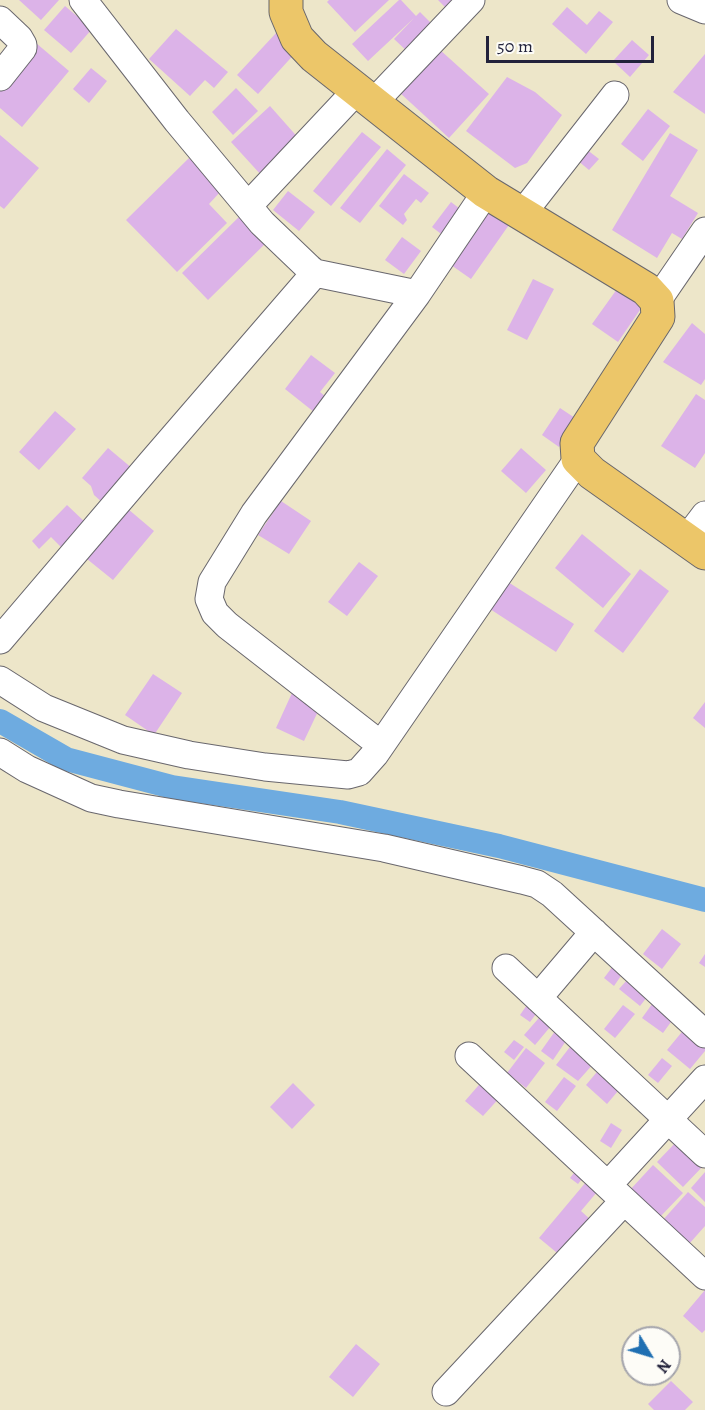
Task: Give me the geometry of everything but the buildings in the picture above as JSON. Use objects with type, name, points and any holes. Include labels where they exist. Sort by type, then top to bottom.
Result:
[{"type":"main road","points":[[286,0],[286,12],[297,38],[314,56],[486,192],[646,289],[657,301],[658,317],[577,443],[578,459],[592,473],[699,536]]},
{"type":"street","points":[[83,0],[177,121],[262,223],[309,268],[315,273],[417,294]]},
{"type":"street","points":[[248,206],[471,0]]},
{"type":"street","points":[[681,0],[705,10]]},
{"type":"street","points":[[0,21],[19,38],[23,45],[0,77]]},
{"type":"street","points":[[522,214],[615,94]]},
{"type":"street","points":[[381,745],[227,625],[215,613],[209,599],[213,582],[254,514],[417,294],[486,192]]},
{"type":"street","points":[[657,301],[705,231]]},
{"type":"street","points":[[0,640],[315,273]]},
{"type":"street","points":[[0,680],[44,708],[123,740],[189,755],[265,767],[348,775],[359,772],[368,764],[578,459]]},
{"type":"street","points":[[0,752],[27,769],[91,798],[384,848],[537,884],[552,894],[705,1034]]},
{"type":"street","points":[[538,998],[594,932]]},
{"type":"street","points":[[506,968],[705,1154]]},
{"type":"street","points":[[468,1056],[705,1276]]},
{"type":"street","points":[[446,1392],[616,1193],[668,1120],[705,1079]]},
{"type":"waterway","points":[[0,721],[66,759],[172,787],[340,812],[499,846],[705,900]]}]
